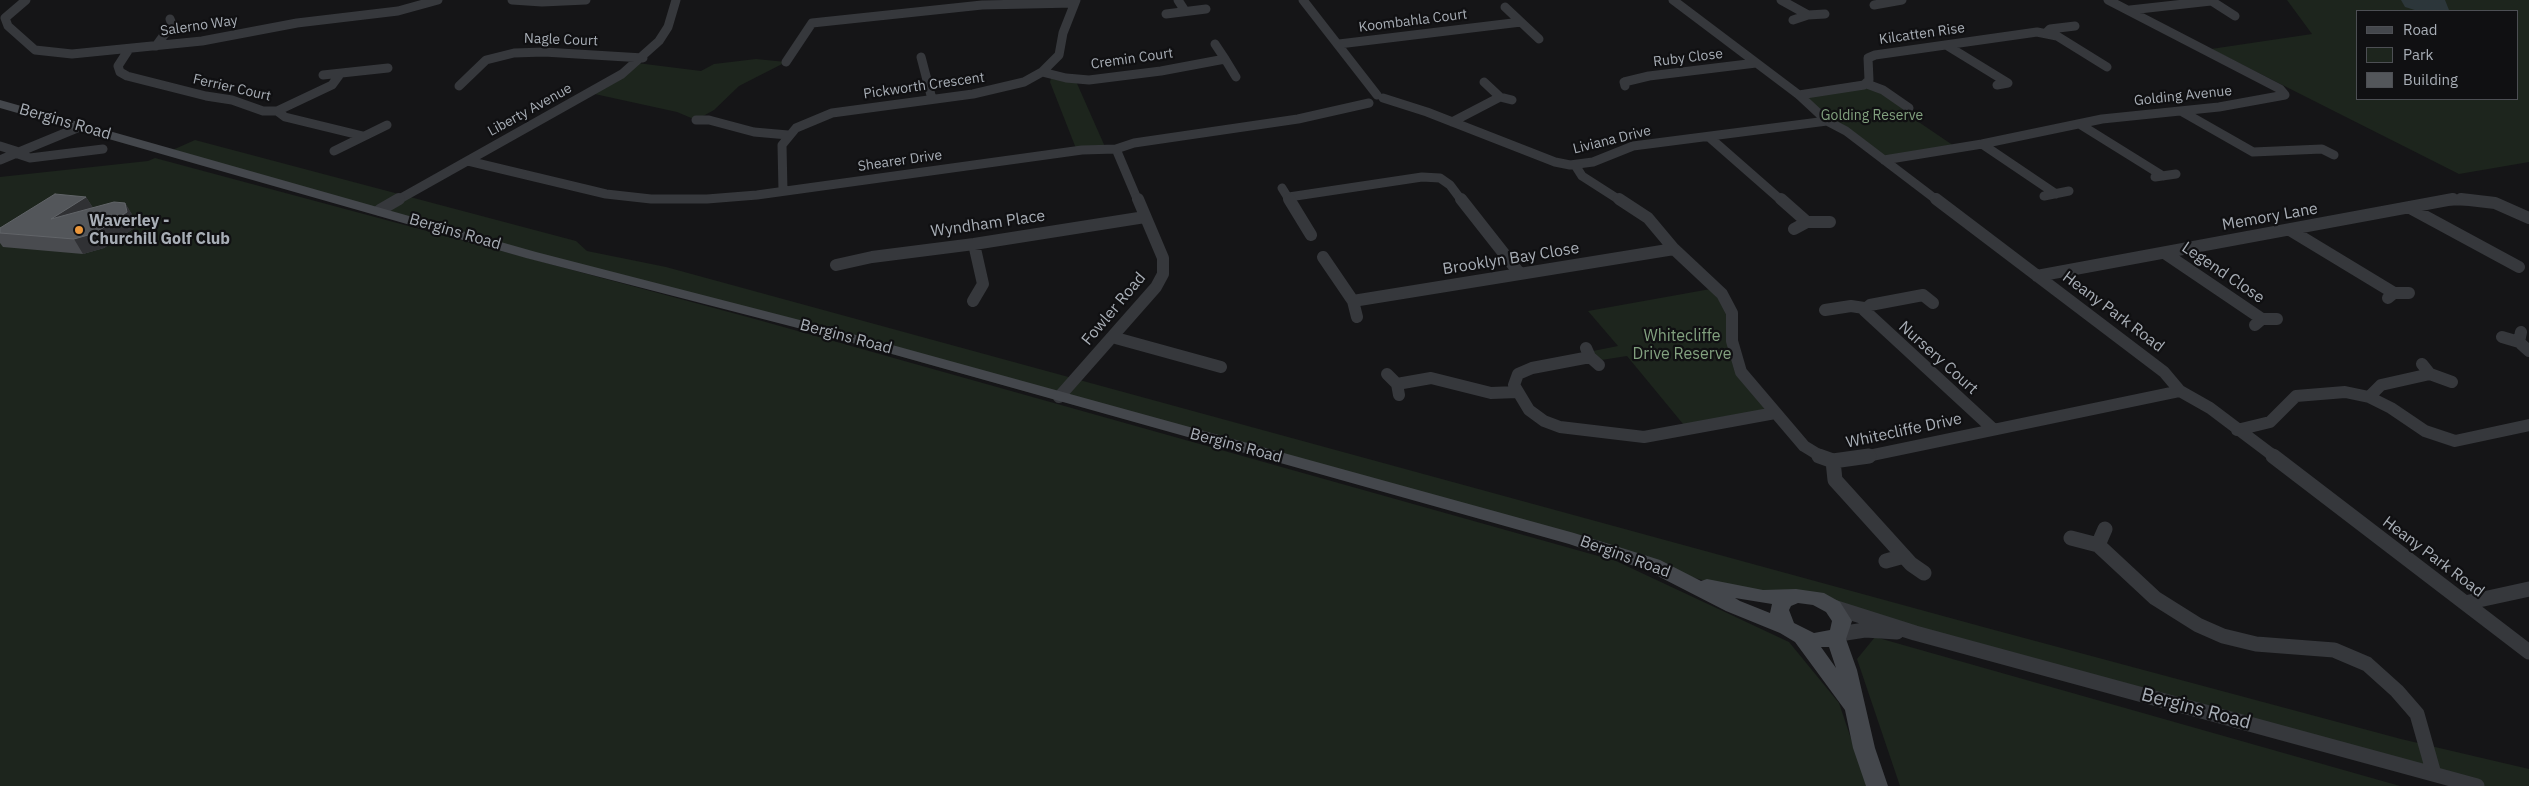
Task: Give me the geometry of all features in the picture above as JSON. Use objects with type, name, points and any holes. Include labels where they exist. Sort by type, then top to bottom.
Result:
[{"type":"main road","name":"Bergins Road","points":[[0,104],[531,254],[822,330],[1574,539],[1629,556],[1688,581],[1733,606],[1794,632]]},
{"type":"main road","name":"Bergins Road","points":[[1688,581],[1763,596],[1790,598]]},
{"type":"main road","points":[[1856,710],[1779,616],[1781,605],[1790,598],[1812,597],[1833,607],[1842,621],[1837,635],[1847,670],[1856,710],[1864,748],[1877,786]]},
{"type":"main road","points":[[1794,632],[1826,640],[1837,635]]},
{"type":"street","name":"Salerno Way","points":[[26,0],[13,9],[5,18],[5,22],[28,46],[35,50],[72,54],[223,38],[296,22],[386,13],[438,0]]},
{"type":"street","points":[[512,0],[542,2],[586,0]]},
{"type":"street","points":[[668,0],[671,11]]},
{"type":"street","name":"Liberty Avenue","points":[[380,210],[610,81],[643,58],[665,34],[676,0]]},
{"type":"street","points":[[1178,0],[1185,11]]},
{"type":"street","points":[[1303,0],[1380,99]]},
{"type":"street","name":"Heany Park Road","points":[[1673,0],[1799,95],[1828,121],[1846,131],[2164,372],[2180,391],[2203,404],[2529,652]]},
{"type":"street","points":[[1781,0],[1808,15]]},
{"type":"street","points":[[1874,5],[1888,0],[1902,0]]},
{"type":"street","name":"Golding Avenue","points":[[1884,160],[1982,144],[2061,126],[2081,125],[2102,119],[2262,100],[2286,94],[2108,0]]},
{"type":"street","points":[[2130,10],[2210,0],[2235,16]]},
{"type":"street","points":[[786,62],[812,23],[990,4],[1075,1]]},
{"type":"street","name":"Pickworth Crescent","points":[[788,135],[806,122],[832,113],[1010,87],[1042,72],[1059,55],[1063,33],[1075,1]]},
{"type":"street","points":[[1505,7],[1539,39]]},
{"type":"street","points":[[1166,14],[1206,9]]},
{"type":"street","points":[[1793,20],[1808,15],[1825,14]]},
{"type":"street","points":[[156,46],[172,24],[170,19]]},
{"type":"street","name":"Koombahla Court","points":[[1338,44],[1521,22]]},
{"type":"street","name":"Kilcatten Rise","points":[[1867,84],[1869,80],[1869,57],[1946,45],[2046,33],[2053,28],[2075,26]]},
{"type":"street","points":[[2046,33],[2064,40],[2104,68],[2116,66]]},
{"type":"street","points":[[1216,44],[1236,77]]},
{"type":"street","points":[[1946,45],[2012,83],[1997,85]]},
{"type":"street","name":"Ferrier Court","points":[[129,49],[118,66],[120,72],[127,76],[165,84],[206,96],[232,100],[263,111],[278,111],[285,117],[363,136]]},
{"type":"street","name":"Nagle Court","points":[[459,86],[486,60],[514,52],[643,58]]},
{"type":"street","points":[[921,57],[932,99]]},
{"type":"street","name":"Cremin Court","points":[[1042,72],[1066,78],[1095,80],[1161,71],[1225,59]]},
{"type":"street","name":"Ruby Close","points":[[1622,82],[1662,74],[1756,63]]},
{"type":"street","points":[[322,75],[388,68]]},
{"type":"street","points":[[278,111],[332,85],[340,74]]},
{"type":"street","points":[[1365,100],[1366,81]]},
{"type":"street","points":[[1484,82],[1500,97],[1512,100]]},
{"type":"street","points":[[1799,95],[1867,84],[1883,90],[1909,108]]},
{"type":"street","points":[[1452,122],[1500,97]]},
{"type":"street","name":"Liviana Drive","points":[[1365,100],[1380,99],[1413,107],[1556,162],[1574,165],[1593,162],[1633,146],[1828,121]]},
{"type":"street","name":"Shearer Drive","points":[[468,161],[587,190],[636,198],[707,199],[783,191],[1082,150],[1116,148],[1298,119],[1337,110],[1365,100]]},
{"type":"street","points":[[2180,111],[2253,152],[2322,149]]},
{"type":"street","points":[[696,120],[709,120],[754,132],[788,135],[782,152],[783,191]]},
{"type":"street","points":[[334,152],[387,125]]},
{"type":"street","points":[[2081,125],[2163,176]]},
{"type":"street","points":[[0,160],[82,126]]},
{"type":"street","points":[[1709,137],[1807,222]]},
{"type":"street","points":[[2309,142],[2334,156]]},
{"type":"street","points":[[1982,144],[2056,194]]},
{"type":"street","points":[[0,146],[30,158],[103,149]]},
{"type":"street","name":"Fowler Road","points":[[1059,397],[1156,287],[1163,274],[1163,258],[1116,148]]},
{"type":"street","name":"Whitecliffe Drive","points":[[1574,165],[1582,176],[1648,218],[1667,238],[1674,249],[1690,261],[1727,300],[1732,313],[1732,341],[1737,362],[1748,382],[1808,450],[1818,456],[1833,460],[1851,460],[2180,391]]},
{"type":"street","points":[[2150,178],[2176,174]]},
{"type":"street","points":[[1289,197],[1422,177],[1440,178],[1450,185],[1520,274]]},
{"type":"street","points":[[1282,188],[1311,234]]},
{"type":"street","points":[[2044,196],[2069,191]]},
{"type":"street","name":"Memory Lane","points":[[2037,276],[2166,254],[2463,198],[2488,202],[2508,208],[2529,218]]},
{"type":"street","points":[[2410,208],[2520,269]]},
{"type":"street","name":"Wyndham Place","points":[[836,265],[881,256],[974,244],[1145,217]]},
{"type":"street","points":[[1794,229],[1807,222],[1830,222]]},
{"type":"street","points":[[2290,230],[2391,295],[2409,293]]},
{"type":"street","points":[[973,301],[983,284],[974,244]]},
{"type":"street","name":"Brooklyn Bay Close","points":[[1353,301],[1674,249]]},
{"type":"street","name":"Legend Close","points":[[2166,254],[2258,322],[2277,319]]},
{"type":"street","points":[[1323,257],[1353,301],[1357,317]]},
{"type":"street","points":[[1913,287],[1933,303]]},
{"type":"street","name":"Nursery Court","points":[[1825,310],[1851,306],[1864,308],[1923,295]]},
{"type":"street","name":"Nursery Court","points":[[1864,308],[1868,316],[1992,429]]},
{"type":"street","points":[[1112,337],[1221,366]]},
{"type":"street","points":[[2502,337],[2520,337],[2529,351]]},
{"type":"street","points":[[1592,356],[1522,371],[1514,380],[1517,392],[1533,414],[1551,424],[1633,436],[1663,436],[1775,413]]},
{"type":"street","points":[[2369,397],[2381,385],[2426,369],[2452,382]]},
{"type":"street","points":[[1387,374],[1398,389],[1432,378],[1491,393],[1517,392]]},
{"type":"street","points":[[2237,430],[2270,422],[2280,414],[2292,399],[2306,393],[2345,392],[2369,397],[2391,408],[2425,431],[2455,441],[2529,425]]},
{"type":"street","points":[[1833,460],[1835,480],[1904,556],[1924,573]]},
{"type":"street","points":[[2098,545],[2105,529]]},
{"type":"street","points":[[2071,538],[2098,545],[2154,598],[2198,625],[2223,636],[2256,644],[2334,650],[2366,664],[2397,691],[2417,714],[2434,774]]},
{"type":"street","points":[[1886,561],[1904,556]]},
{"type":"street","points":[[2465,604],[2529,589]]},
{"type":"street","name":"Bergins Road","points":[[1833,607],[1914,633],[2477,786]]},
{"type":"street","name":"Bergins Road","points":[[1837,635],[1865,630],[1914,633]]},
{"type":"green space","points":[[2287,0],[2529,0],[2529,162],[2459,174],[2211,49],[2312,34]]},
{"type":"green space","points":[[756,59],[786,62],[739,86],[714,110],[696,120],[677,112],[590,93],[637,63],[701,71],[714,64]]},
{"type":"green space","points":[[1052,75],[1075,79],[1106,149],[1077,151],[1050,82]]},
{"type":"green space","name":"Golding Reserve","points":[[1864,85],[1909,108],[1901,110],[1957,148],[1884,160],[1799,95]]},
{"type":"green space","points":[[195,140],[576,241],[587,251],[666,267],[1987,628],[2401,739],[2529,769],[2529,786],[2477,786],[1817,598],[1763,597],[168,152]]},
{"type":"green space","points":[[155,158],[755,319],[1616,561],[1789,642],[1839,703],[1867,786],[0,786],[0,177],[148,161]]},
{"type":"green space","name":"Whitecliffe Drive Reserve","points":[[1716,288],[1727,300],[1734,352],[1775,413],[1688,430],[1627,356],[1595,361],[1588,352],[1618,346],[1588,311]]},
{"type":"green space","points":[[1875,637],[2400,786],[1900,786],[1857,659]]},
{"type":"shaded area","points":[[2401,0],[2445,0],[2449,10],[2415,10],[2405,7]]},
{"type":"building","points":[[55,194],[86,197],[51,219],[114,202],[125,203],[127,212],[95,233],[74,239],[0,233],[0,228]]},
{"type":"place","name":"Waverley - Churchill Golf Club","points":[[79,230]]}]
